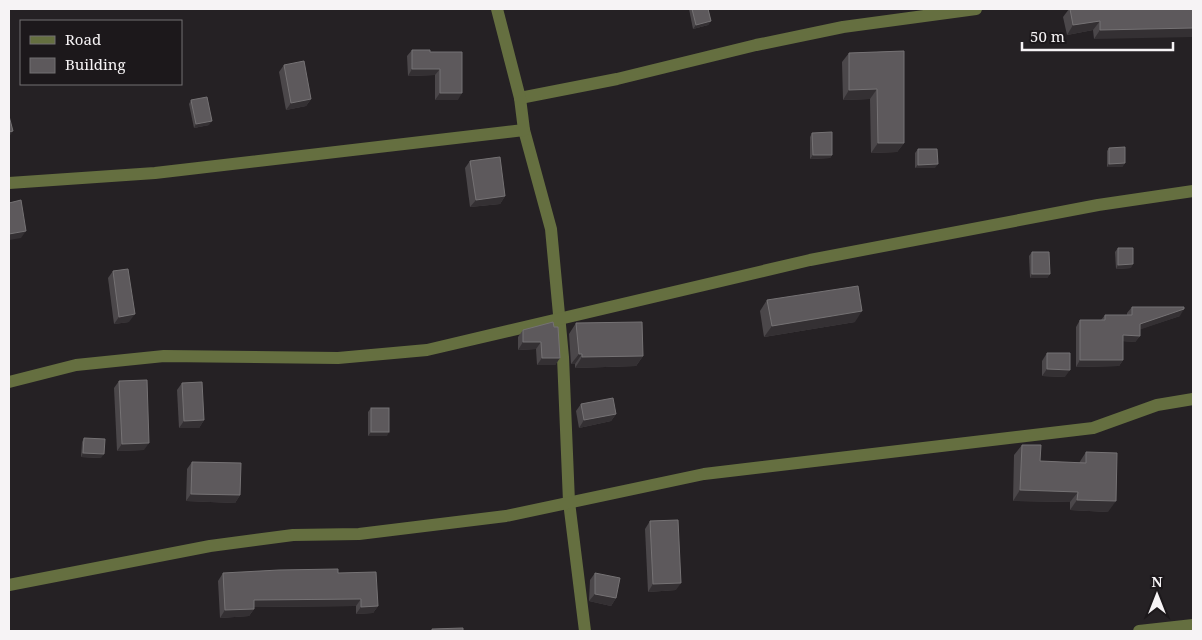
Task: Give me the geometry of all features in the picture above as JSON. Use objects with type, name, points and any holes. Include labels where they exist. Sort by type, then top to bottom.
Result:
[{"type":"street","points":[[497,9],[520,98],[524,130],[551,229],[559,318],[569,502],[584,631]]},
{"type":"street","points":[[520,98],[617,79],[756,45],[844,27],[976,9]]},
{"type":"street","points":[[9,184],[155,173],[524,130]]},
{"type":"street","points":[[9,382],[76,365],[164,356],[338,358],[427,350],[810,260],[1098,205],[1193,191]]},
{"type":"street","points":[[9,584],[210,546],[293,535],[359,534],[506,516],[704,474],[1092,428],[1157,405],[1193,399]]},
{"type":"street","points":[[1139,631],[1193,625]]},
{"type":"building","points":[[692,9],[708,9],[711,21],[696,25]]},
{"type":"building","points":[[1070,9],[1193,9],[1193,28],[1100,30],[1100,21],[1073,25]]},
{"type":"building","points":[[412,50],[462,52],[462,93],[440,93],[440,69],[412,69]]},
{"type":"building","points":[[904,51],[904,143],[878,143],[877,89],[849,90],[849,53]]},
{"type":"building","points":[[304,61],[311,99],[291,103],[284,65]]},
{"type":"building","points":[[207,97],[212,121],[196,124],[191,100]]},
{"type":"building","points":[[9,116],[13,131],[9,132]]},
{"type":"building","points":[[832,132],[832,155],[813,155],[812,133]]},
{"type":"building","points":[[1125,147],[1125,163],[1109,164],[1109,148]]},
{"type":"building","points":[[918,149],[937,149],[938,164],[918,165]]},
{"type":"building","points":[[500,157],[505,196],[476,200],[470,161]]},
{"type":"building","points":[[21,200],[26,231],[9,234],[9,203]]},
{"type":"building","points":[[1118,248],[1133,248],[1133,264],[1118,265]]},
{"type":"building","points":[[1032,252],[1049,252],[1050,274],[1032,274]]},
{"type":"building","points":[[128,269],[135,314],[119,317],[113,271]]},
{"type":"building","points":[[858,286],[862,311],[772,326],[767,300]]},
{"type":"building","points":[[1132,307],[1184,307],[1184,309],[1140,324],[1140,336],[1123,335],[1123,360],[1080,360],[1080,320],[1105,320],[1105,315],[1132,315]]},
{"type":"building","points":[[553,322],[554,327],[558,327],[560,358],[542,358],[541,342],[523,342],[523,330]]},
{"type":"building","points":[[642,322],[643,356],[582,357],[582,354],[579,354],[576,323]]},
{"type":"building","points":[[1047,353],[1070,353],[1070,370],[1047,369]]},
{"type":"building","points":[[147,380],[149,443],[122,444],[119,381]]},
{"type":"building","points":[[202,382],[204,420],[184,421],[182,383]]},
{"type":"building","points":[[613,398],[616,414],[584,420],[581,404]]},
{"type":"building","points":[[371,408],[389,408],[389,432],[371,432]]},
{"type":"building","points":[[84,438],[105,439],[104,454],[83,453]]},
{"type":"building","points":[[1022,445],[1041,445],[1040,461],[1086,463],[1086,452],[1117,453],[1116,501],[1077,500],[1078,492],[1020,490]]},
{"type":"building","points":[[192,462],[241,463],[240,495],[191,494]]},
{"type":"building","points":[[678,520],[681,583],[653,584],[650,521]]},
{"type":"building","points":[[338,569],[338,573],[376,572],[378,606],[361,607],[361,599],[254,600],[254,609],[225,610],[223,573]]},
{"type":"building","points":[[595,573],[620,578],[616,598],[595,594]]},
{"type":"building","points":[[463,628],[463,631],[432,631],[432,629]]}]
